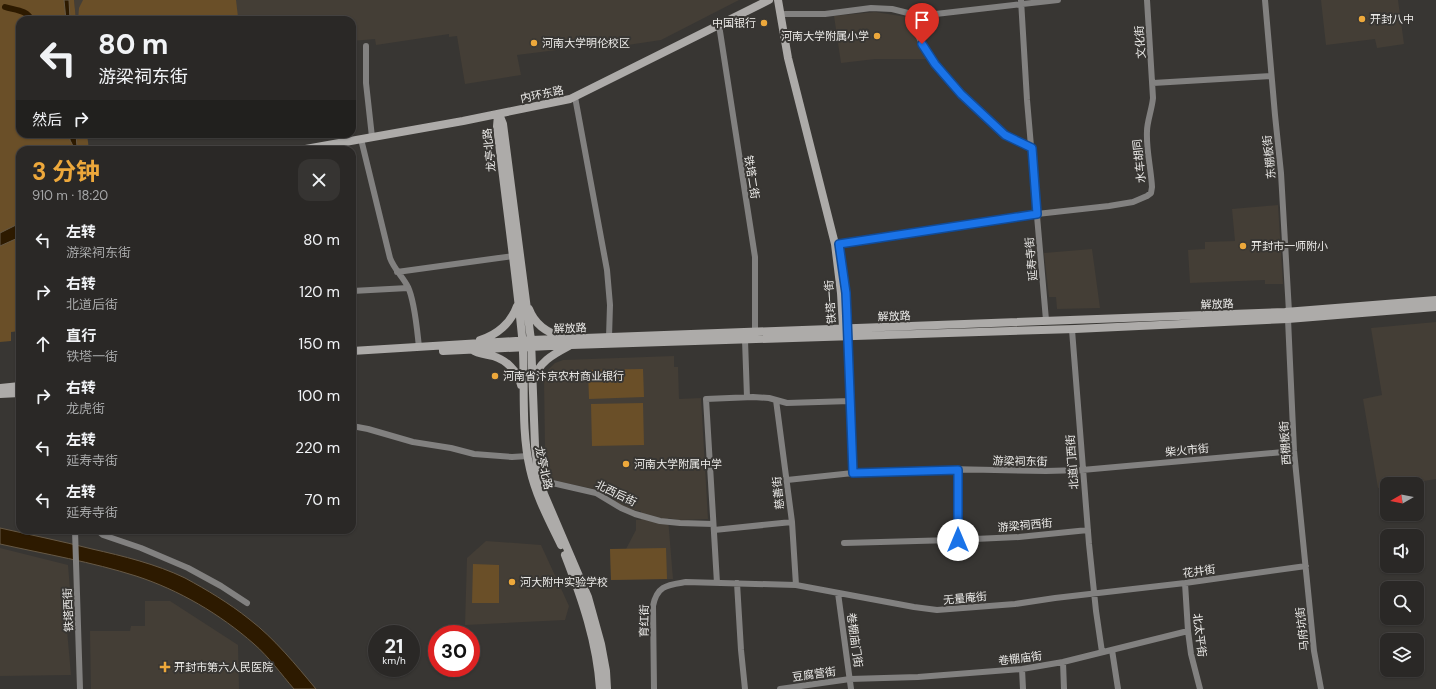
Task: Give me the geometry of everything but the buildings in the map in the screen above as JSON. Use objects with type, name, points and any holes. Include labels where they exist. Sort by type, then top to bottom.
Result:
[{"type":"main road","name":"内环东路","points":[[322,146],[546,105],[575,97],[768,0]]},
{"type":"main road","name":"铁塔一街","points":[[778,0],[788,58],[835,244],[847,337]]},
{"type":"main road","name":"铁塔一街","points":[[783,0],[792,57],[834,218],[839,244],[846,293],[845,328]]},
{"type":"main road","name":"龙亭北路","points":[[498,114],[496,126],[512,256],[522,303]]},
{"type":"main road","name":"龙亭北路","points":[[498,114],[503,124],[532,393],[538,472],[544,494],[588,598],[601,644],[606,671],[607,689]]},
{"type":"main road","name":"解放路","points":[[356,351],[571,342],[745,340],[1072,330],[1219,322],[1436,300]]},
{"type":"main road","points":[[524,396],[520,378],[513,368],[500,359],[480,354],[469,346],[500,330],[515,314],[522,303],[542,328],[571,342],[543,363],[534,378],[532,393]]},
{"type":"main road","name":"解放路","points":[[571,342],[609,337],[1046,320],[1289,316],[1436,307]]},
{"type":"main road","name":"龙亭北路","points":[[527,344],[524,396],[530,469],[538,496],[565,555],[582,600],[592,634],[597,659],[600,689]]},
{"type":"main road","name":"解放路","points":[[356,356],[469,346]]},
{"type":"main road","points":[[0,388],[16,386]]},
{"type":"main road","points":[[0,394],[16,393]]},
{"type":"street","points":[[785,14],[825,14],[871,8],[892,9],[918,15],[927,15],[1021,2],[1058,0]]},
{"type":"street","name":"文化街","points":[[1147,0],[1153,83]]},
{"type":"street","name":"东棚板街","points":[[1265,0],[1271,76],[1282,173],[1289,316]]},
{"type":"street","name":"延寿寺街","points":[[1021,2],[1046,320]]},
{"type":"street","points":[[908,13],[922,44],[935,64],[961,94],[1005,135],[1032,148]]},
{"type":"street","name":"铁塔二街","points":[[719,25],[755,257],[755,332]]},
{"type":"street","points":[[366,46],[366,83],[372,137]]},
{"type":"street","points":[[1153,83],[1271,76]]},
{"type":"street","name":"水车胡同","points":[[1037,214],[1133,202],[1151,193],[1152,187],[1147,147],[1147,129],[1152,106],[1153,83]]},
{"type":"street","points":[[575,97],[607,270],[610,305],[609,337]]},
{"type":"street","points":[[360,139],[390,258],[393,266],[408,288],[414,309],[419,347]]},
{"type":"street","points":[[839,244],[1037,214]]},
{"type":"street","points":[[397,272],[512,256]]},
{"type":"street","points":[[356,291],[408,288]]},
{"type":"street","name":"西棚板街","points":[[1289,316],[1294,451],[1306,566]]},
{"type":"street","name":"北道门西街","points":[[1072,330],[1078,393],[1082,470],[1094,594],[1102,652]]},
{"type":"street","points":[[847,337],[853,473]]},
{"type":"street","points":[[745,340],[747,397]]},
{"type":"street","points":[[717,583],[706,399],[764,397],[787,403],[850,401]]},
{"type":"street","name":"慈善街","points":[[776,400],[792,522],[796,585]]},
{"type":"street","points":[[356,427],[413,442],[451,448],[474,454],[512,457],[528,456]]},
{"type":"street","name":"柴火市街","points":[[1082,470],[1294,451]]},
{"type":"street","points":[[958,470],[958,540]]},
{"type":"street","name":"游梁祠东街","points":[[787,480],[853,473],[958,470],[1082,470]]},
{"type":"street","name":"北西后街","points":[[538,472],[548,482],[596,493],[621,508],[635,514],[660,520],[713,527]]},
{"type":"street","points":[[713,527],[792,522]]},
{"type":"street","name":"游梁祠西街","points":[[844,543],[1019,537],[1088,530]]},
{"type":"street","name":"铁塔西街","points":[[75,534],[80,689]]},
{"type":"street","points":[[103,534],[188,568],[221,586],[247,603]]},
{"type":"street","name":"花井街","points":[[1094,594],[1306,566]]},
{"type":"street","name":"马府坑街","points":[[1306,566],[1314,651],[1321,689]]},
{"type":"street","name":"育红街","points":[[654,689],[653,606],[655,597],[661,589],[670,584],[686,582],[796,585],[838,593]]},
{"type":"street","points":[[738,583],[741,650],[745,689]]},
{"type":"street","name":"北太平街","points":[[1185,583],[1191,654],[1200,689]]},
{"type":"street","name":"无量庵街","points":[[838,593],[914,608],[937,610],[1015,604],[1094,594]]},
{"type":"street","name":"卷棚庙门街","points":[[838,593],[851,689]]},
{"type":"street","name":"卷棚庙街","points":[[850,679],[925,677],[1022,669],[1063,662],[1188,631]]},
{"type":"street","points":[[1112,650],[1118,689]]},
{"type":"street","points":[[1063,662],[1064,689]]},
{"type":"street","points":[[1022,669],[1023,689]]},
{"type":"street","name":"豆腐营街","points":[[780,689],[850,679]]},
{"type":"shaded area","points":[[0,0],[74,0],[76,16],[16,16],[16,138],[88,138],[88,146],[16,146],[16,331],[11,332],[11,341],[0,342]]},
{"type":"shaded area","points":[[64,0],[69,0],[70,16],[66,16]]},
{"type":"shaded area","name":"河南大学明伦校区","points":[[74,0],[739,0],[661,40],[621,46],[620,42],[517,55],[521,75],[465,84],[457,36],[449,37],[449,34],[376,45],[375,39],[356,41],[356,16],[76,16]]},
{"type":"shaded area","points":[[83,0],[236,0],[238,16],[78,16],[79,8]]},
{"type":"shaded area","name":"开封八中","points":[[1321,0],[1398,0],[1404,44],[1377,48],[1375,39],[1326,45]]},
{"type":"shaded area","name":"河南大学附属小学","points":[[875,12],[907,17],[927,59],[875,59],[841,63],[834,16]]},
{"type":"shaded area","points":[[70,138],[76,138],[77,146],[73,146]]},
{"type":"shaded area","name":"开封市一师附小","points":[[1278,205],[1283,284],[1265,284],[1265,280],[1190,283],[1188,250],[1205,249],[1205,242],[1235,241],[1232,209]]},
{"type":"shaded area","points":[[16,225],[16,239],[0,246],[0,233]]},
{"type":"shaded area","points":[[1092,249],[1100,308],[1057,309],[1056,297],[1049,297],[1044,253]]},
{"type":"shaded area","points":[[1436,322],[1436,479],[1424,481],[1424,477],[1380,477],[1380,488],[1378,488],[1363,399],[1382,395],[1371,328]]},
{"type":"shaded area","name":"河南大学附属中学","points":[[674,356],[674,367],[678,367],[679,399],[701,398],[708,519],[678,520],[668,518],[673,579],[611,580],[610,549],[626,549],[636,530],[636,520],[641,520],[641,511],[627,509],[616,502],[608,494],[594,489],[551,480],[545,449],[544,378],[549,369],[555,363],[563,360]]},
{"type":"shaded area","points":[[643,369],[644,397],[589,399],[588,370]]},
{"type":"shaded area","points":[[643,403],[644,445],[592,446],[591,404]]},
{"type":"shaded area","points":[[0,528],[16,531],[16,534],[28,534],[127,558],[163,569],[185,578],[226,602],[258,626],[284,652],[316,689],[294,689],[270,660],[241,633],[213,613],[168,588],[136,576],[85,562],[0,544]]},
{"type":"shaded area","name":"河大附中实验学校","points":[[486,541],[541,545],[569,606],[565,620],[465,625],[467,558]]},
{"type":"shaded area","points":[[0,548],[68,565],[71,601],[67,617],[67,630],[71,675],[0,676]]},
{"type":"shaded area","points":[[666,548],[667,579],[611,580],[610,549]]},
{"type":"shaded area","points":[[473,564],[499,565],[499,603],[472,603]]},
{"type":"shaded area","name":"开封市第六人民医院","points":[[145,601],[170,601],[238,645],[239,689],[91,689],[90,631],[130,631],[131,626],[145,626]]},
{"type":"waterway","points":[[5,7],[24,12],[28,16]]},
{"type":"place","name":"开封八中","points":[[1362,19]]},
{"type":"place","name":"中国银行","points":[[764,23]]},
{"type":"place","name":"河南大学附属小学","points":[[877,36]]},
{"type":"place","name":"河南大学明伦校区","points":[[534,43]]},
{"type":"place","name":"开封市一师附小","points":[[1243,246]]},
{"type":"place","name":"河南省汴京农村商业银行","points":[[495,376]]},
{"type":"place","name":"河南大学附属中学","points":[[626,464]]},
{"type":"place","name":"河大附中实验学校","points":[[512,582]]},
{"type":"place","name":"开封市第六人民医院","points":[[165,667]]},
{"type":"route","points":[[922,44],[935,64],[961,94],[1005,135],[1032,148],[1037,214],[935,228],[839,244],[846,293],[853,473],[948,469],[958,470],[958,540]]}]
